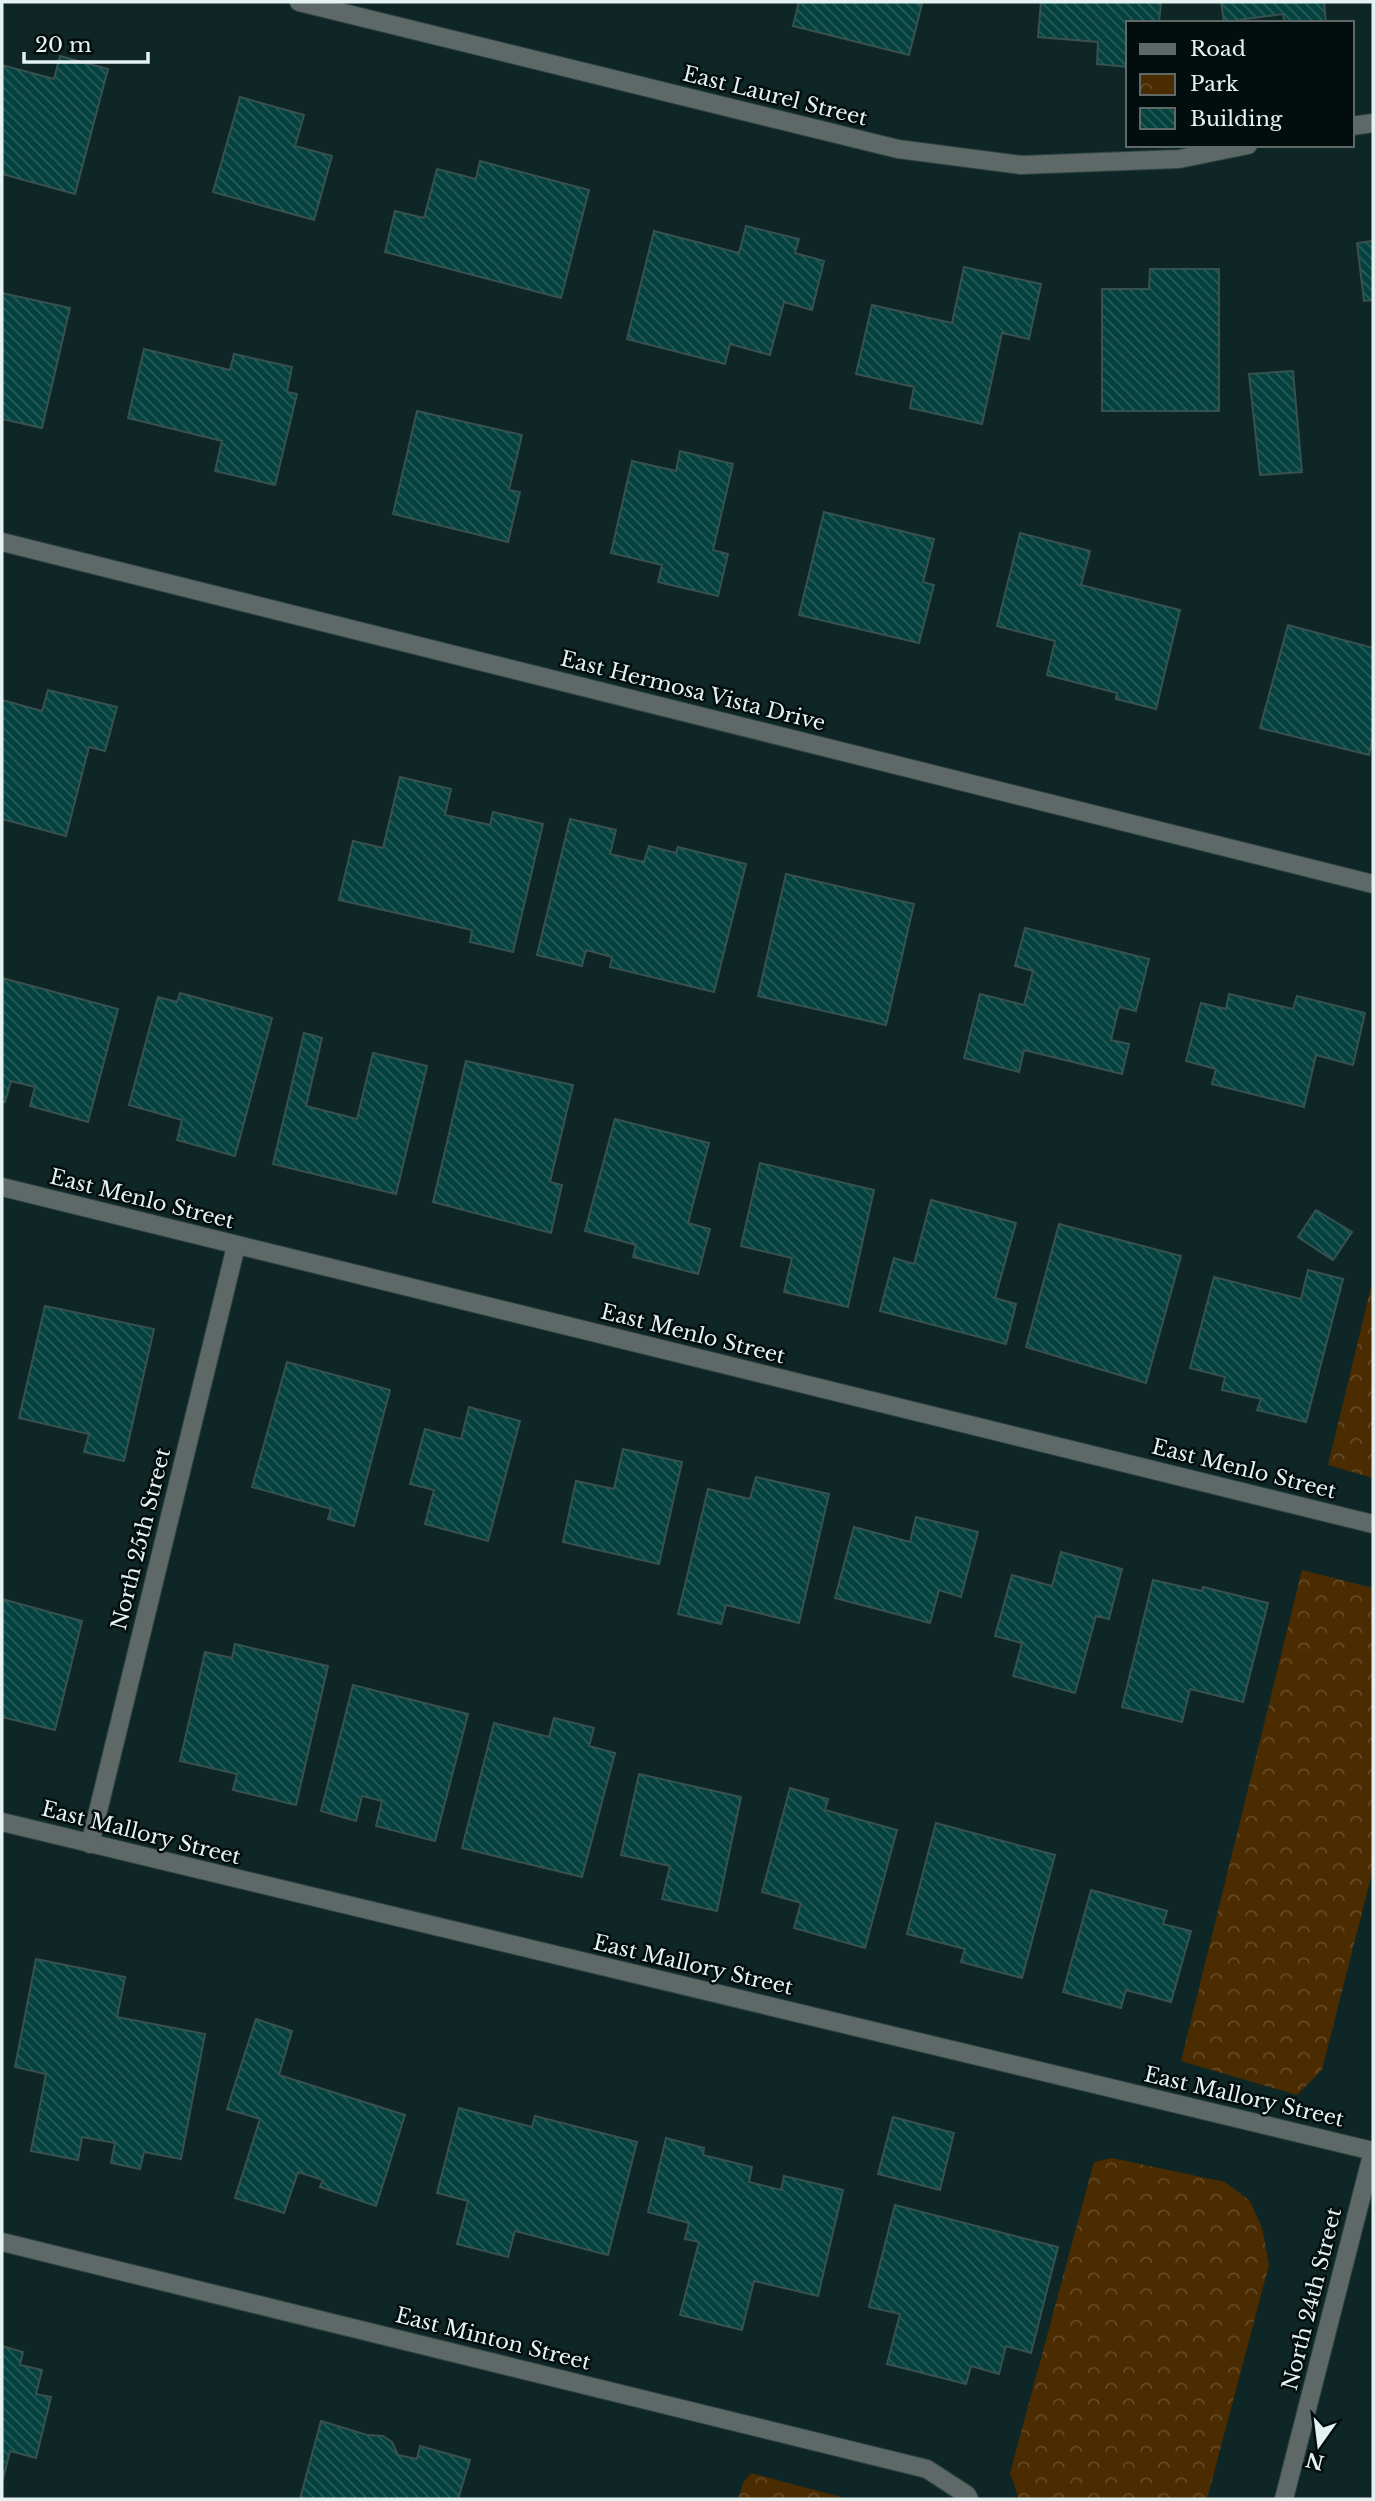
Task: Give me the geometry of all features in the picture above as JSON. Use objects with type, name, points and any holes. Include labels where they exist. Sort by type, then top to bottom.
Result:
[{"type":"street","name":"East Laurel Street","points":[[299,2],[898,149],[1021,165],[1179,159],[1238,147]]},
{"type":"street","points":[[1354,126],[1373,122]]},
{"type":"street","name":"East Hermosa Vista Drive","points":[[2,542],[1373,884]]},
{"type":"street","name":"East Menlo Street","points":[[2,1187],[1373,1524]]},
{"type":"street","name":"North 25th Street","points":[[90,1844],[236,1246]]},
{"type":"street","name":"East Mallory Street","points":[[2,1822],[1373,2151]]},
{"type":"street","name":"North 24th Street","points":[[1284,2499],[1373,2151]]},
{"type":"street","name":"East Minton Street","points":[[2,2242],[926,2469],[968,2497]]},
{"type":"green space","points":[[1373,1279],[1373,1478],[1328,1465]]},
{"type":"green space","points":[[1302,1570],[1373,1588],[1373,1869],[1322,2070],[1297,2095],[1181,2061]]},
{"type":"green space","points":[[1112,2158],[1225,2182],[1250,2201],[1262,2228],[1269,2265],[1207,2499],[1019,2499],[1010,2473],[1094,2162]]},
{"type":"green space","points":[[751,2473],[848,2499],[738,2499],[743,2483]]},
{"type":"building","points":[[799,2],[922,4],[909,55],[793,26]]},
{"type":"building","points":[[1041,2],[1161,2],[1159,21],[1126,21],[1126,67],[1097,64],[1098,42],[1038,37]]},
{"type":"building","points":[[1221,2],[1324,2],[1326,21],[1285,21],[1283,14],[1224,21]]},
{"type":"building","points":[[60,56],[108,69],[75,194],[2,174],[2,65],[54,79]]},
{"type":"building","points":[[240,97],[304,115],[295,146],[332,156],[314,220],[213,192]]},
{"type":"building","points":[[480,161],[589,190],[561,298],[385,252],[395,211],[424,218],[437,169],[476,179]]},
{"type":"building","points":[[746,226],[799,239],[795,253],[824,261],[812,310],[784,302],[770,355],[730,344],[725,364],[627,339],[654,231],[739,253]]},
{"type":"building","points":[[1373,241],[1373,300],[1364,301],[1357,243]]},
{"type":"building","points":[[964,267],[1041,284],[1029,339],[1002,333],[982,424],[910,408],[914,387],[856,374],[872,305],[952,323]]},
{"type":"building","points":[[1150,269],[1219,269],[1219,411],[1102,411],[1102,289],[1149,289]]},
{"type":"building","points":[[2,293],[70,308],[42,428],[2,419]]},
{"type":"building","points":[[144,349],[230,370],[234,354],[292,367],[287,392],[297,394],[275,485],[215,471],[222,441],[128,418]]},
{"type":"building","points":[[1293,371],[1302,472],[1260,475],[1249,374]]},
{"type":"building","points":[[417,411],[522,435],[509,490],[520,492],[508,542],[393,514]]},
{"type":"building","points":[[680,451],[733,464],[713,550],[728,554],[718,596],[658,582],[662,565],[611,553],[632,461],[676,471]]},
{"type":"building","points":[[824,512],[934,539],[923,582],[934,585],[919,643],[799,615]]},
{"type":"building","points":[[1020,533],[1090,551],[1081,585],[1180,610],[1156,709],[1116,699],[1117,693],[1047,675],[1055,641],[997,626]]},
{"type":"building","points":[[1288,625],[1373,648],[1373,737],[1369,755],[1260,728]]},
{"type":"building","points":[[48,690],[117,707],[105,751],[89,747],[66,836],[2,819],[2,700],[42,711]]},
{"type":"building","points":[[400,777],[451,789],[445,815],[490,825],[493,812],[543,824],[513,952],[470,942],[472,930],[339,900],[353,841],[383,848]]},
{"type":"building","points":[[570,819],[616,830],[610,854],[644,862],[649,846],[676,853],[678,847],[746,864],[714,992],[610,967],[612,957],[586,950],[582,966],[537,955]]},
{"type":"building","points":[[786,874],[914,904],[886,1025],[758,996]]},
{"type":"building","points":[[1025,928],[1149,959],[1136,1011],[1119,1007],[1111,1040],[1129,1044],[1122,1074],[1024,1050],[1019,1072],[964,1058],[980,994],[1024,1005],[1033,971],[1015,966]]},
{"type":"building","points":[[2,978],[118,1009],[88,1122],[30,1106],[35,1087],[11,1081],[5,1102],[2,1102]]},
{"type":"building","points":[[180,993],[272,1018],[235,1156],[177,1140],[182,1120],[129,1105],[158,997],[177,1002]]},
{"type":"building","points":[[1229,994],[1293,1009],[1297,996],[1365,1013],[1353,1065],[1316,1055],[1304,1107],[1212,1084],[1216,1069],[1186,1061],[1201,1003],[1226,1009]]},
{"type":"building","points":[[304,1033],[322,1038],[306,1106],[357,1119],[373,1053],[427,1066],[396,1194],[273,1164]]},
{"type":"building","points":[[466,1061],[573,1085],[550,1182],[562,1185],[551,1233],[433,1202]]},
{"type":"building","points":[[615,1119],[709,1143],[688,1223],[710,1229],[698,1274],[633,1257],[636,1245],[585,1231]]},
{"type":"building","points":[[760,1163],[874,1190],[848,1307],[784,1292],[792,1258],[741,1246]]},
{"type":"building","points":[[931,1200],[1016,1223],[995,1298],[1016,1304],[1006,1344],[880,1311],[894,1258],[914,1264]]},
{"type":"building","points":[[1316,1210],[1352,1232],[1333,1260],[1298,1237]]},
{"type":"building","points":[[1059,1224],[1181,1256],[1146,1383],[1026,1347]]},
{"type":"building","points":[[1308,1270],[1343,1279],[1306,1422],[1257,1410],[1261,1399],[1222,1390],[1225,1377],[1190,1368],[1214,1277],[1301,1299]]},
{"type":"building","points":[[45,1306],[154,1329],[124,1461],[84,1452],[89,1434],[19,1418]]},
{"type":"building","points":[[287,1362],[390,1390],[354,1526],[328,1519],[331,1509],[252,1487]]},
{"type":"building","points":[[469,1407],[520,1421],[488,1541],[425,1524],[434,1490],[410,1484],[425,1429],[461,1439]]},
{"type":"building","points":[[623,1449],[682,1462],[659,1564],[563,1542],[576,1481],[614,1489]]},
{"type":"building","points":[[756,1477],[829,1494],[799,1623],[726,1605],[721,1624],[678,1614],[708,1489],[750,1499]]},
{"type":"building","points":[[916,1517],[978,1532],[961,1597],[939,1590],[930,1623],[835,1598],[854,1527],[910,1542]]},
{"type":"building","points":[[1061,1552],[1122,1569],[1109,1619],[1096,1616],[1075,1693],[1013,1676],[1022,1643],[995,1636],[1012,1575],[1052,1586]]},
{"type":"building","points":[[1153,1580],[1202,1591],[1203,1587],[1268,1603],[1243,1702],[1190,1689],[1182,1722],[1122,1707]]},
{"type":"building","points":[[2,1599],[82,1621],[55,1730],[2,1717]]},
{"type":"building","points":[[235,1644],[328,1666],[296,1805],[233,1790],[237,1774],[180,1761],[205,1652],[232,1658]]},
{"type":"building","points":[[353,1685],[468,1714],[435,1841],[376,1826],[382,1801],[362,1796],[356,1821],[321,1811]]},
{"type":"building","points":[[554,1718],[594,1728],[589,1746],[615,1753],[582,1877],[462,1848],[494,1723],[549,1737]]},
{"type":"building","points":[[639,1774],[741,1797],[717,1911],[662,1899],[670,1866],[621,1855]]},
{"type":"building","points":[[790,1788],[828,1799],[825,1810],[897,1830],[865,1948],[794,1928],[801,1903],[762,1892]]},
{"type":"building","points":[[936,1823],[1055,1855],[1022,1978],[961,1962],[965,1949],[907,1934]]},
{"type":"building","points":[[1091,1890],[1167,1911],[1163,1924],[1191,1931],[1171,2002],[1126,1990],[1121,2008],[1063,1992]]},
{"type":"building","points":[[36,1959],[125,1977],[117,2017],[205,2034],[181,2159],[144,2152],[140,2169],[111,2163],[115,2143],[82,2137],[78,2160],[31,2151],[46,2074],[15,2067]]},
{"type":"building","points":[[256,2019],[292,2031],[279,2075],[405,2115],[376,2206],[320,2187],[323,2180],[298,2172],[284,2213],[235,2198],[260,2119],[227,2109]]},
{"type":"building","points":[[459,2108],[532,2127],[535,2116],[637,2142],[608,2255],[515,2231],[508,2257],[457,2244],[468,2201],[437,2193]]},
{"type":"building","points":[[893,2117],[954,2133],[940,2190],[878,2174]]},
{"type":"building","points":[[666,2138],[704,2148],[703,2155],[752,2167],[749,2182],[781,2190],[784,2176],[843,2190],[818,2296],[754,2281],[742,2330],[680,2315],[699,2242],[685,2239],[689,2223],[648,2212]]},
{"type":"building","points":[[895,2205],[1058,2247],[1031,2353],[1006,2346],[999,2374],[971,2366],[966,2384],[887,2364],[900,2314],[869,2307]]},
{"type":"building","points":[[2,2346],[23,2352],[20,2365],[42,2370],[36,2394],[51,2397],[36,2458],[10,2451],[2,2483]]},
{"type":"building","points":[[321,2421],[367,2435],[383,2436],[392,2442],[398,2455],[417,2459],[420,2446],[470,2460],[458,2499],[300,2499]]}]
